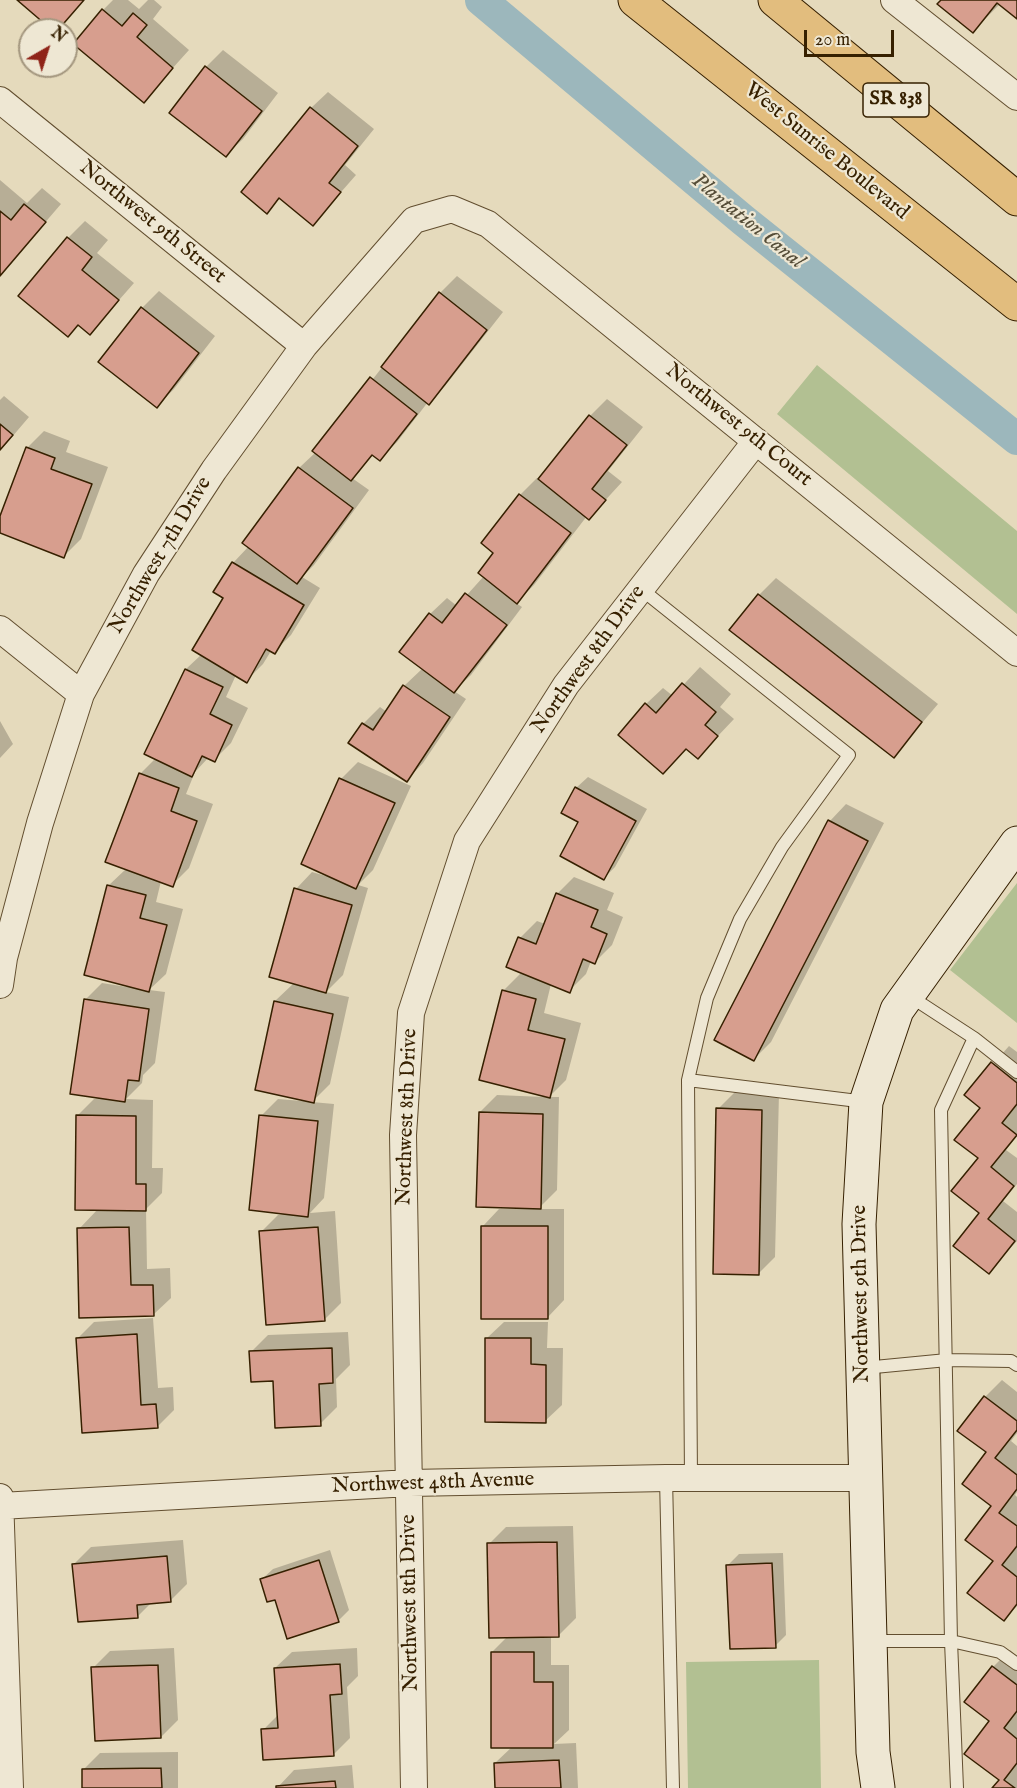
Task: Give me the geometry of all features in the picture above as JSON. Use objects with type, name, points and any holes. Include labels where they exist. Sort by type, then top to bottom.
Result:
[{"type":"main road","name":"West Sunrise Boulevard","points":[[635,0],[1017,304]]},
{"type":"main road","name":"SR 838","points":[[775,0],[1017,199]]},
{"type":"street","points":[[894,0],[1017,97]]},
{"type":"street","name":"Northwest 9th Street","points":[[0,100],[304,346]]},
{"type":"street","name":"Northwest 7th Drive","points":[[0,985],[4,958],[40,823],[81,694],[146,574],[214,470],[304,346],[414,220],[452,209]]},
{"type":"street","name":"Northwest 9th Court","points":[[452,209],[488,224],[1017,653]]},
{"type":"street","name":"Northwest 8th Drive","points":[[414,1788],[403,1135],[411,1013],[467,841],[566,685],[756,441]]},
{"type":"street","points":[[0,629],[81,694]]},
{"type":"street","name":"Northwest 9th Drive","points":[[878,1788],[873,1752],[859,1224],[866,1102],[897,1010],[1017,843]]},
{"type":"street","name":"Northwest 48th Avenue","points":[[0,1506],[410,1483],[678,1478],[866,1478]]},
{"type":"street","points":[[0,1497],[10,1788]]},
{"type":"lane","points":[[640,589],[849,755],[782,847],[740,919],[707,999],[688,1080],[673,1788]]},
{"type":"lane","points":[[908,994],[974,1038],[1017,1072]]},
{"type":"lane","points":[[957,1788],[951,1641],[941,1110],[974,1038]]},
{"type":"lane","points":[[688,1080],[866,1102]]},
{"type":"lane","points":[[863,1368],[947,1360],[1011,1361],[1017,1365]]},
{"type":"lane","points":[[870,1641],[951,1641],[1000,1652],[1017,1664]]},
{"type":"green space","points":[[817,365],[1017,531],[1017,614],[777,414]]},
{"type":"green space","points":[[1017,883],[1017,1023],[950,970]]},
{"type":"green space","points":[[819,1660],[821,1788],[688,1788],[686,1662]]},
{"type":"building","points":[[17,0],[84,0],[68,18],[38,18]]},
{"type":"building","points":[[941,0],[1017,0],[1017,19],[997,3],[973,33],[937,4]]},
{"type":"building","points":[[102,9],[122,26],[133,13],[147,25],[137,37],[173,68],[144,103],[78,48],[78,38]]},
{"type":"building","points":[[205,66],[262,111],[226,157],[169,113]]},
{"type":"building","points":[[310,107],[358,146],[329,183],[341,192],[313,226],[279,198],[267,214],[241,192]]},
{"type":"building","points":[[24,204],[46,222],[0,276],[0,211],[11,220]]},
{"type":"building","points":[[67,237],[92,257],[82,270],[119,300],[90,335],[78,325],[68,337],[18,296]]},
{"type":"building","points":[[439,292],[487,330],[429,405],[381,367]]},
{"type":"building","points":[[141,307],[199,353],[157,408],[98,362]]},
{"type":"building","points":[[370,377],[417,414],[380,461],[372,455],[351,481],[312,451]]},
{"type":"building","points":[[589,415],[627,445],[592,489],[606,500],[589,520],[538,479]]},
{"type":"building","points":[[0,424],[13,435],[0,450]]},
{"type":"building","points":[[26,447],[55,458],[51,469],[92,484],[64,558],[0,533],[0,516]]},
{"type":"building","points":[[298,467],[353,508],[297,584],[242,543]]},
{"type":"building","points":[[519,494],[571,533],[517,604],[478,573],[493,553],[481,543]]},
{"type":"building","points":[[232,562],[304,605],[275,654],[266,649],[247,683],[192,650],[223,598],[213,592]]},
{"type":"building","points":[[465,593],[507,625],[454,693],[399,652],[429,613],[442,623]]},
{"type":"building","points":[[758,594],[922,722],[894,758],[729,630]]},
{"type":"building","points":[[185,669],[223,687],[210,714],[232,725],[215,762],[202,756],[192,777],[144,754]]},
{"type":"building","points":[[682,683],[716,712],[705,725],[718,736],[698,759],[686,749],[663,774],[618,735],[645,703],[656,713]]},
{"type":"building","points":[[403,685],[450,717],[407,782],[348,743],[362,723],[373,730]]},
{"type":"building","points":[[139,773],[179,788],[171,811],[197,821],[173,887],[105,862]]},
{"type":"building","points":[[339,778],[395,803],[356,889],[301,864]]},
{"type":"building","points":[[575,787],[636,821],[604,880],[560,856],[578,822],[561,813]]},
{"type":"building","points":[[828,820],[868,841],[754,1061],[714,1040]]},
{"type":"building","points":[[107,885],[146,895],[140,918],[167,925],[149,992],[84,975]]},
{"type":"building","points":[[294,888],[352,905],[326,993],[269,977]]},
{"type":"building","points":[[556,893],[598,910],[591,927],[607,934],[595,964],[583,959],[570,993],[506,967],[518,937],[536,944]]},
{"type":"building","points":[[502,990],[536,999],[528,1030],[565,1039],[550,1098],[479,1080]]},
{"type":"building","points":[[84,999],[149,1009],[139,1081],[128,1080],[125,1102],[70,1094]]},
{"type":"building","points":[[274,1001],[333,1014],[314,1103],[255,1090]]},
{"type":"building","points":[[991,1062],[1017,1083],[1017,1104],[1002,1123],[1017,1135],[991,1167],[1014,1186],[988,1219],[1015,1241],[989,1274],[953,1246],[979,1213],[951,1191],[978,1158],[954,1140],[980,1108],[964,1095]]},
{"type":"building","points":[[716,1108],[762,1110],[759,1275],[713,1274]]},
{"type":"building","points":[[479,1112],[543,1114],[541,1209],[476,1207]]},
{"type":"building","points":[[76,1115],[136,1116],[136,1184],[146,1184],[146,1211],[75,1210]]},
{"type":"building","points":[[259,1115],[318,1121],[308,1217],[249,1210]]},
{"type":"building","points":[[481,1226],[548,1226],[548,1319],[481,1319]]},
{"type":"building","points":[[129,1227],[131,1285],[153,1285],[154,1316],[79,1318],[77,1228]]},
{"type":"building","points":[[318,1227],[325,1321],[266,1325],[259,1231]]},
{"type":"building","points":[[137,1334],[141,1405],[156,1404],[158,1428],[82,1433],[76,1338]]},
{"type":"building","points":[[485,1338],[531,1338],[531,1364],[546,1365],[546,1423],[485,1422]]},
{"type":"building","points":[[332,1348],[333,1383],[319,1384],[321,1426],[275,1428],[273,1381],[251,1382],[249,1351]]},
{"type":"building","points":[[984,1396],[1017,1421],[1017,1430],[995,1458],[1017,1475],[1017,1489],[999,1513],[1017,1526],[1017,1546],[1002,1565],[1017,1577],[1017,1604],[1004,1621],[967,1593],[993,1561],[965,1540],[991,1506],[962,1484],[986,1452],[957,1431]]},
{"type":"building","points":[[557,1542],[559,1637],[489,1638],[487,1543]]},
{"type":"building","points":[[167,1556],[171,1602],[137,1605],[138,1618],[78,1622],[72,1564]]},
{"type":"building","points":[[319,1560],[339,1622],[287,1639],[275,1600],[267,1602],[260,1579]]},
{"type":"building","points":[[772,1563],[776,1648],[730,1649],[726,1565]]},
{"type":"building","points":[[491,1652],[534,1652],[534,1682],[553,1682],[553,1748],[491,1748]]},
{"type":"building","points":[[340,1664],[342,1694],[330,1695],[334,1756],[263,1760],[261,1729],[278,1728],[274,1668]]},
{"type":"building","points":[[158,1665],[161,1738],[95,1741],[91,1667]]},
{"type":"building","points":[[992,1666],[1017,1685],[1017,1711],[1004,1728],[1017,1739],[1017,1763],[1004,1780],[1015,1788],[992,1788],[999,1780],[964,1754],[989,1721],[964,1702]]},
{"type":"building","points":[[559,1760],[561,1788],[495,1788],[494,1763]]},
{"type":"building","points":[[161,1768],[162,1788],[82,1788],[82,1769]]},
{"type":"building","points":[[335,1781],[336,1788],[276,1788],[276,1786]]},
{"type":"waterway","name":"Plantation Canal","points":[[481,0],[743,220],[1017,439]]}]
